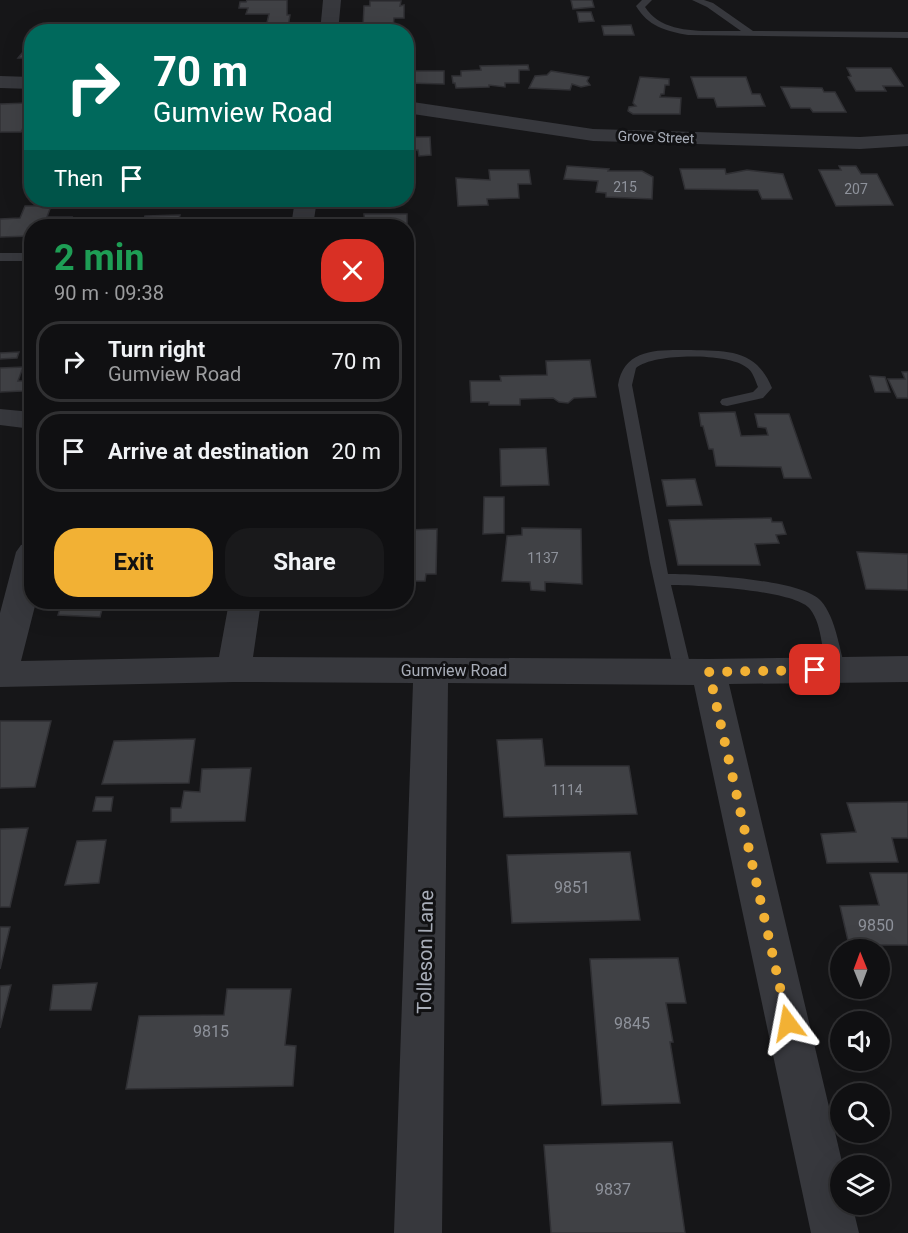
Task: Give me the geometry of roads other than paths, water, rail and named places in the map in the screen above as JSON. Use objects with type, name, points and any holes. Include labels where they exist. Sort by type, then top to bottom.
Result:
[{"type":"street","points":[[329,24],[332,0]]},
{"type":"street","points":[[0,82],[24,82]]},
{"type":"street","name":"Grove Street","points":[[414,108],[593,135],[860,143],[908,140]]},
{"type":"street","points":[[0,417],[24,420]]},
{"type":"street","points":[[0,674],[24,582]]},
{"type":"street","points":[[234,669],[243,609]]},
{"type":"street","name":"Gumview Road","points":[[0,674],[234,669],[696,672],[908,669]]},
{"type":"street","name":"Tolleson Lane","points":[[418,1233],[431,670]]},
{"type":"street","points":[[696,672],[835,1233]]},
{"type":"lane","points":[[648,0],[640,6],[653,22],[662,27],[696,33],[908,35]]},
{"type":"lane","points":[[696,0],[710,5],[743,30],[754,34]]},
{"type":"lane","points":[[0,257],[24,257]]},
{"type":"lane","points":[[696,672],[662,579],[626,386],[627,374],[632,364],[639,359],[658,356],[720,354],[740,358],[752,365],[765,388],[758,395],[727,402]]},
{"type":"lane","points":[[662,579],[696,580],[802,595],[814,603],[819,613],[837,670]]}]
